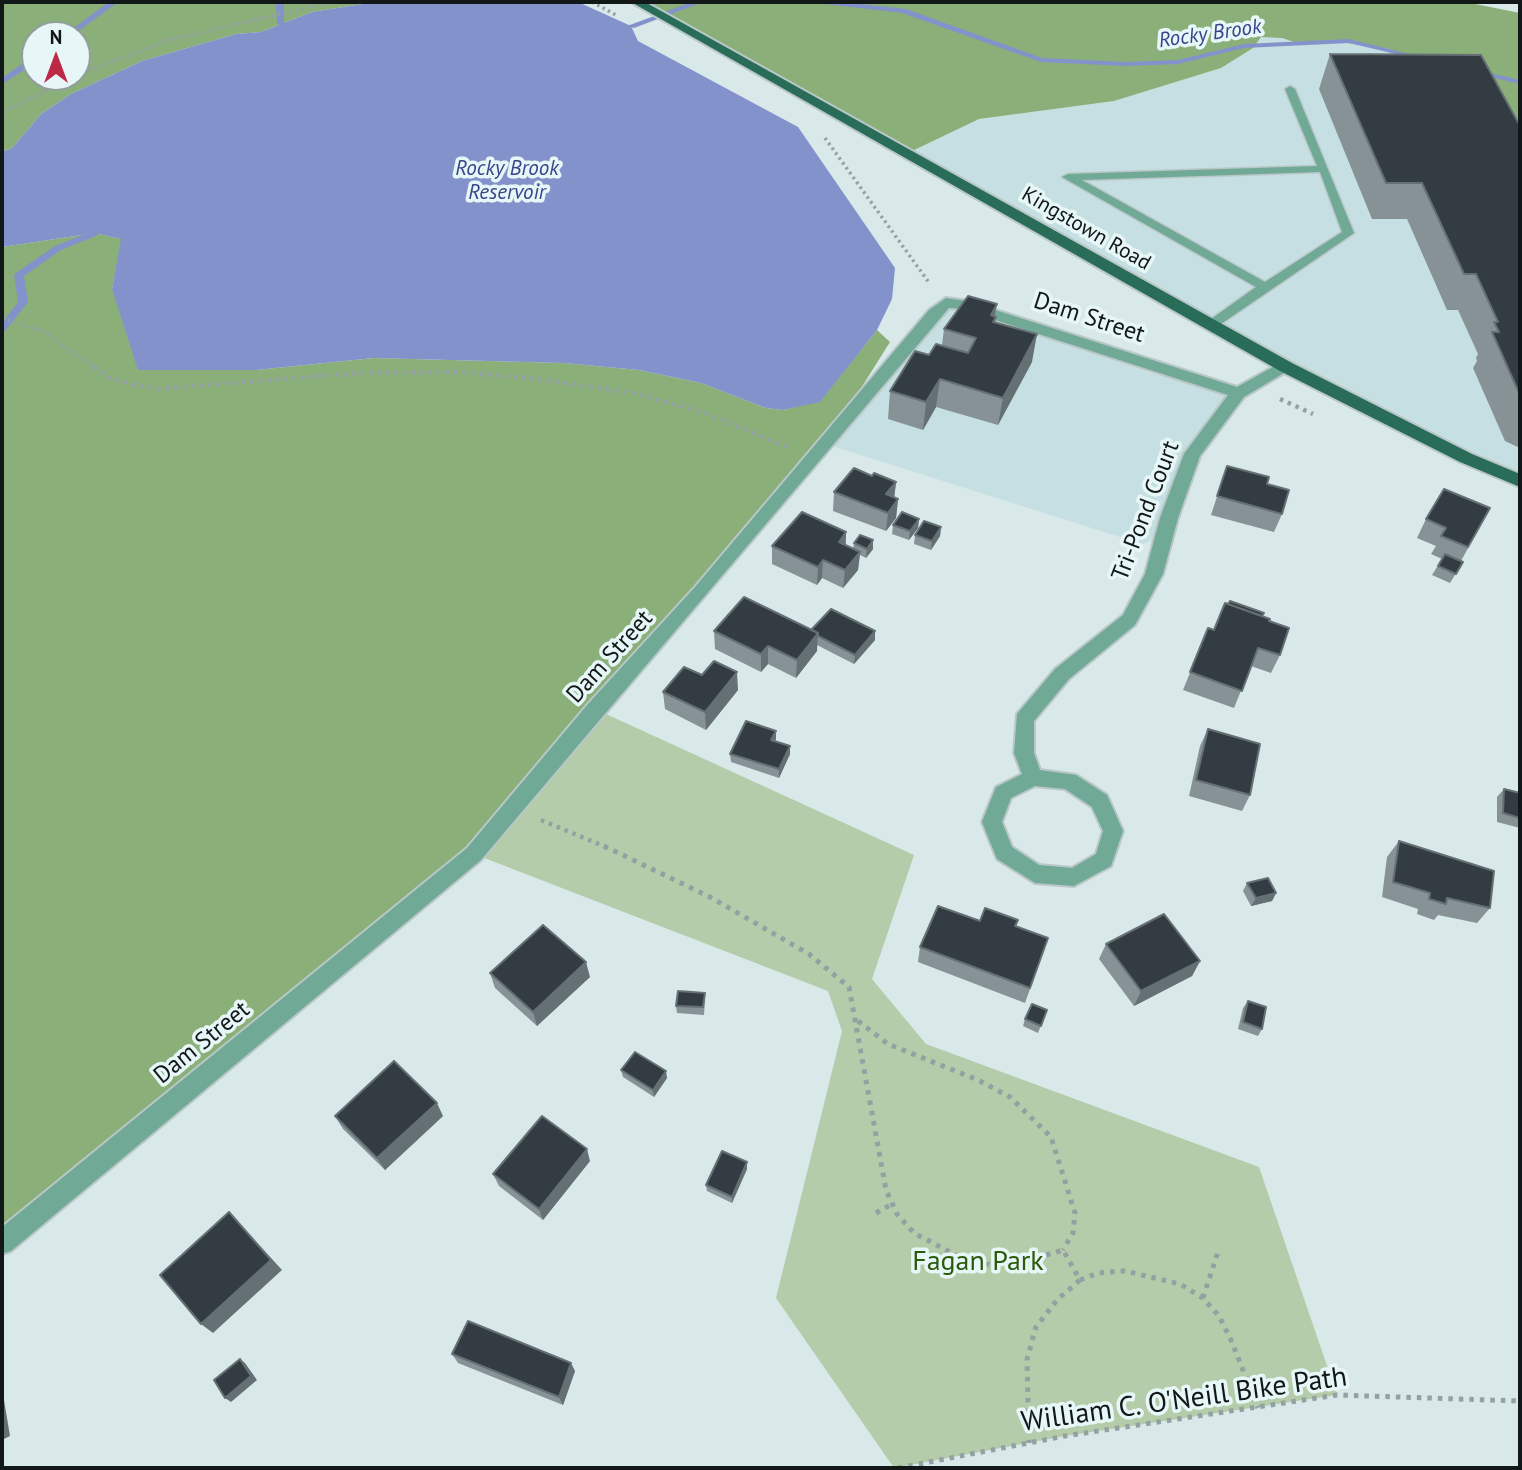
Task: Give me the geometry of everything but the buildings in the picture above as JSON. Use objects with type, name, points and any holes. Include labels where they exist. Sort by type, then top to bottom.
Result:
[{"type":"main road","name":"Kingstown Road","points":[[637,2],[839,113],[1286,367],[1465,458],[1520,481]]},
{"type":"street","name":"Dam Street","points":[[2,1242],[171,1100],[461,865],[595,709],[701,592],[933,313],[946,303],[962,304],[1238,393]]},
{"type":"street","points":[[1238,393],[1286,367]]},
{"type":"street","name":"Tri-Pond Court","points":[[1032,778],[1024,753],[1024,719],[1062,674],[1129,620],[1154,574],[1168,518],[1192,454],[1238,393]]},
{"type":"street","points":[[1032,778],[1069,781],[1100,801],[1113,831],[1104,860],[1074,877],[1035,874],[1004,853],[992,822],[1003,793],[1032,778]]},
{"type":"lane","points":[[1211,325],[1348,233],[1290,89]]},
{"type":"lane","points":[[1265,287],[1068,177],[1324,169]]},
{"type":"path","points":[[91,70],[169,40],[332,2]]},
{"type":"path","points":[[592,2],[621,18]]},
{"type":"path","points":[[2,113],[45,91]]},
{"type":"path","points":[[839,113],[816,126],[919,272],[946,303]]},
{"type":"path","points":[[2,318],[44,332],[111,379],[156,389],[359,373],[461,372],[546,380],[633,393],[703,412],[812,458]]},
{"type":"path","points":[[511,808],[602,845],[698,891],[809,954],[849,987],[886,1190],[892,1204],[914,1233],[958,1256],[990,1265],[1009,1266],[1063,1250],[1073,1233],[1075,1213],[1051,1137],[1010,1097],[978,1080],[888,1044],[857,1020]]},
{"type":"path","points":[[876,1213],[892,1204]]},
{"type":"path","points":[[1063,1250],[1080,1280]]},
{"type":"path","points":[[1203,1298],[1218,1252]]},
{"type":"path","points":[[1029,1443],[1027,1359],[1036,1327],[1057,1300],[1080,1280],[1098,1273],[1125,1271],[1180,1284],[1203,1298],[1219,1316],[1258,1408]]},
{"type":"path","name":"William C. O'Neill Bike Path","points":[[898,1468],[1029,1443],[1337,1395],[1520,1401]]},
{"type":"shaded area","points":[[1261,37],[1283,38],[1300,44],[1332,41],[1389,49],[1409,57],[1520,153],[1520,486],[1136,292],[908,161],[908,153],[979,119],[1114,101],[1221,68],[1253,48]]},
{"type":"shaded area","points":[[950,307],[1151,373],[1234,393],[1205,440],[1165,536],[1142,544],[826,444]]},
{"type":"green space","points":[[2,2],[375,2],[312,12],[261,32],[236,34],[142,61],[91,85],[91,21],[21,21],[21,91],[77,91],[41,114],[12,148],[2,152]]},
{"type":"green space","points":[[636,2],[1470,3],[1520,13],[1520,153],[1409,57],[1389,49],[1332,41],[1300,44],[1282,38],[1261,37],[1253,48],[1221,68],[1114,101],[979,119],[908,153]]},
{"type":"green space","points":[[95,233],[122,239],[112,289],[256,370],[374,358],[564,363],[639,370],[701,383],[766,408],[783,410],[820,401],[877,330],[890,342],[826,444],[460,861],[63,1184],[2,1229],[2,247]]},
{"type":"green space","name":"Fagan Park","points":[[595,709],[914,855],[872,979],[926,1044],[1259,1167],[1337,1395],[1065,1436],[894,1468],[776,1298],[842,1031],[828,991],[474,854]]},
{"type":"water","name":"Rocky Brook Reservoir","points":[[375,2],[578,2],[631,26],[638,41],[798,127],[895,268],[892,299],[877,330],[820,402],[783,410],[766,408],[701,383],[639,370],[564,363],[374,358],[256,370],[138,370],[112,289],[121,239],[95,233],[2,247],[2,152],[12,148],[41,114],[71,94],[91,91],[91,85],[142,61],[236,34],[261,32],[312,12]]},
{"type":"waterway","points":[[88,21],[114,2]]},
{"type":"waterway","points":[[280,2],[281,24]]},
{"type":"waterway","name":"Rocky Brook","points":[[631,26],[699,2]]},
{"type":"waterway","name":"Rocky Brook","points":[[825,2],[903,11],[1041,60],[1125,64],[1178,62],[1244,46],[1349,41],[1421,58]]},
{"type":"waterway","points":[[2,82],[21,69]]},
{"type":"waterway","name":"Rocky Brook","points":[[1476,71],[1520,82]]},
{"type":"waterway","points":[[2,329],[23,302],[19,275],[58,248],[95,233]]}]
